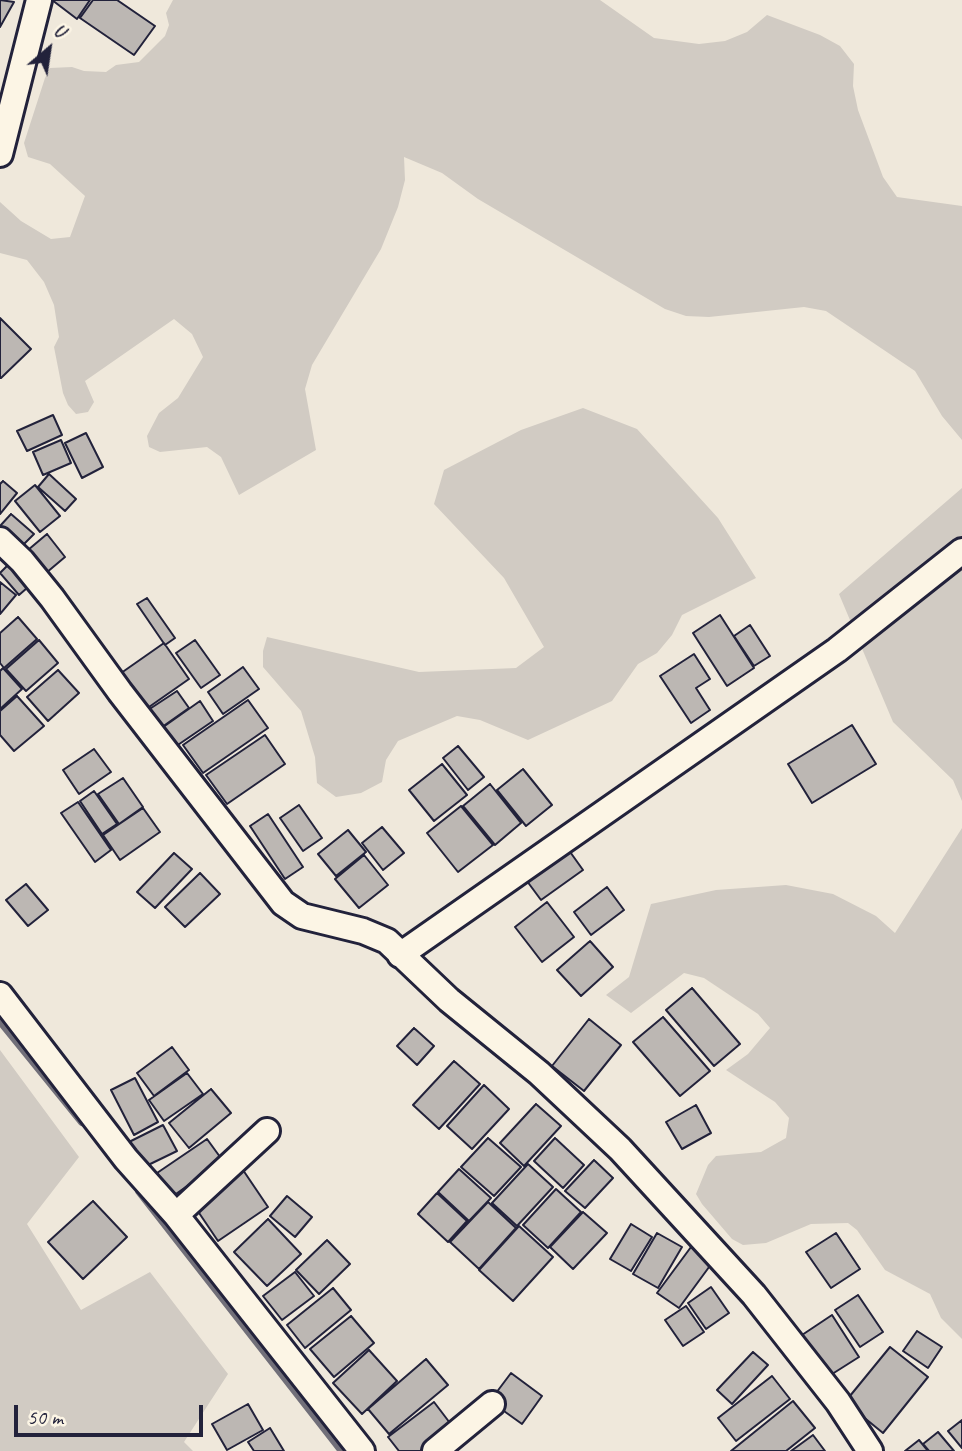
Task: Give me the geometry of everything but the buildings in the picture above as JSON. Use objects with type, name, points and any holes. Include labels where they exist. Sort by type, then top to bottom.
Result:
[{"type":"street","points":[[0,154],[37,0]]},
{"type":"street","points":[[0,541],[22,561],[52,598],[120,692],[283,903],[302,916],[377,936],[449,1000],[539,1073],[620,1149],[754,1295],[838,1402],[870,1451]]},
{"type":"street","points":[[400,955],[837,650],[962,551]]},
{"type":"street","points":[[0,995],[126,1159],[176,1215],[362,1451]]},
{"type":"street","points":[[176,1215],[267,1130]]},
{"type":"street","points":[[435,1451],[492,1404]]},
{"type":"shaded area","points":[[173,0],[600,0],[654,38],[699,44],[725,41],[747,32],[767,15],[820,35],[840,46],[854,64],[853,86],[858,110],[883,177],[897,197],[962,206],[962,440],[942,416],[915,371],[826,311],[804,307],[709,317],[686,316],[665,309],[478,199],[442,173],[404,157],[405,180],[398,207],[381,249],[312,365],[305,389],[316,450],[239,495],[221,457],[207,447],[160,452],[149,447],[147,436],[159,413],[178,398],[203,357],[192,334],[174,319],[85,381],[94,402],[88,412],[76,414],[63,393],[54,347],[59,337],[54,305],[44,282],[27,260],[0,253],[0,202],[21,221],[51,239],[70,237],[85,196],[50,164],[28,157],[24,143],[45,78],[50,68],[72,67],[84,71],[106,72],[116,65],[139,62],[165,36],[169,25],[166,13]]},
{"type":"shaded area","points":[[583,408],[637,429],[718,518],[756,578],[682,615],[672,635],[657,653],[638,664],[612,701],[528,740],[480,720],[457,716],[398,741],[386,760],[382,782],[361,793],[336,797],[317,783],[315,757],[301,711],[263,667],[263,651],[267,637],[419,672],[516,668],[544,647],[504,578],[434,504],[444,470],[521,430]]},
{"type":"shaded area","points":[[962,488],[962,801],[953,780],[893,722],[839,594]]},
{"type":"shaded area","points":[[962,828],[962,1339],[941,1318],[930,1294],[885,1270],[857,1230],[848,1223],[811,1224],[766,1243],[743,1245],[732,1239],[702,1204],[696,1194],[708,1165],[716,1156],[761,1152],[786,1138],[789,1118],[775,1102],[726,1070],[748,1054],[770,1028],[758,1014],[704,978],[684,973],[631,1013],[606,995],[629,977],[651,904],[716,890],[786,885],[833,894],[876,916],[895,933]]},
{"type":"shaded area","points":[[0,1050],[79,1157],[27,1224],[81,1310],[150,1272],[228,1374],[184,1442],[193,1451],[0,1451]]},
{"type":"waterway","points":[[0,1021],[82,1122]]},
{"type":"waterway","points":[[139,1191],[342,1451]]}]
